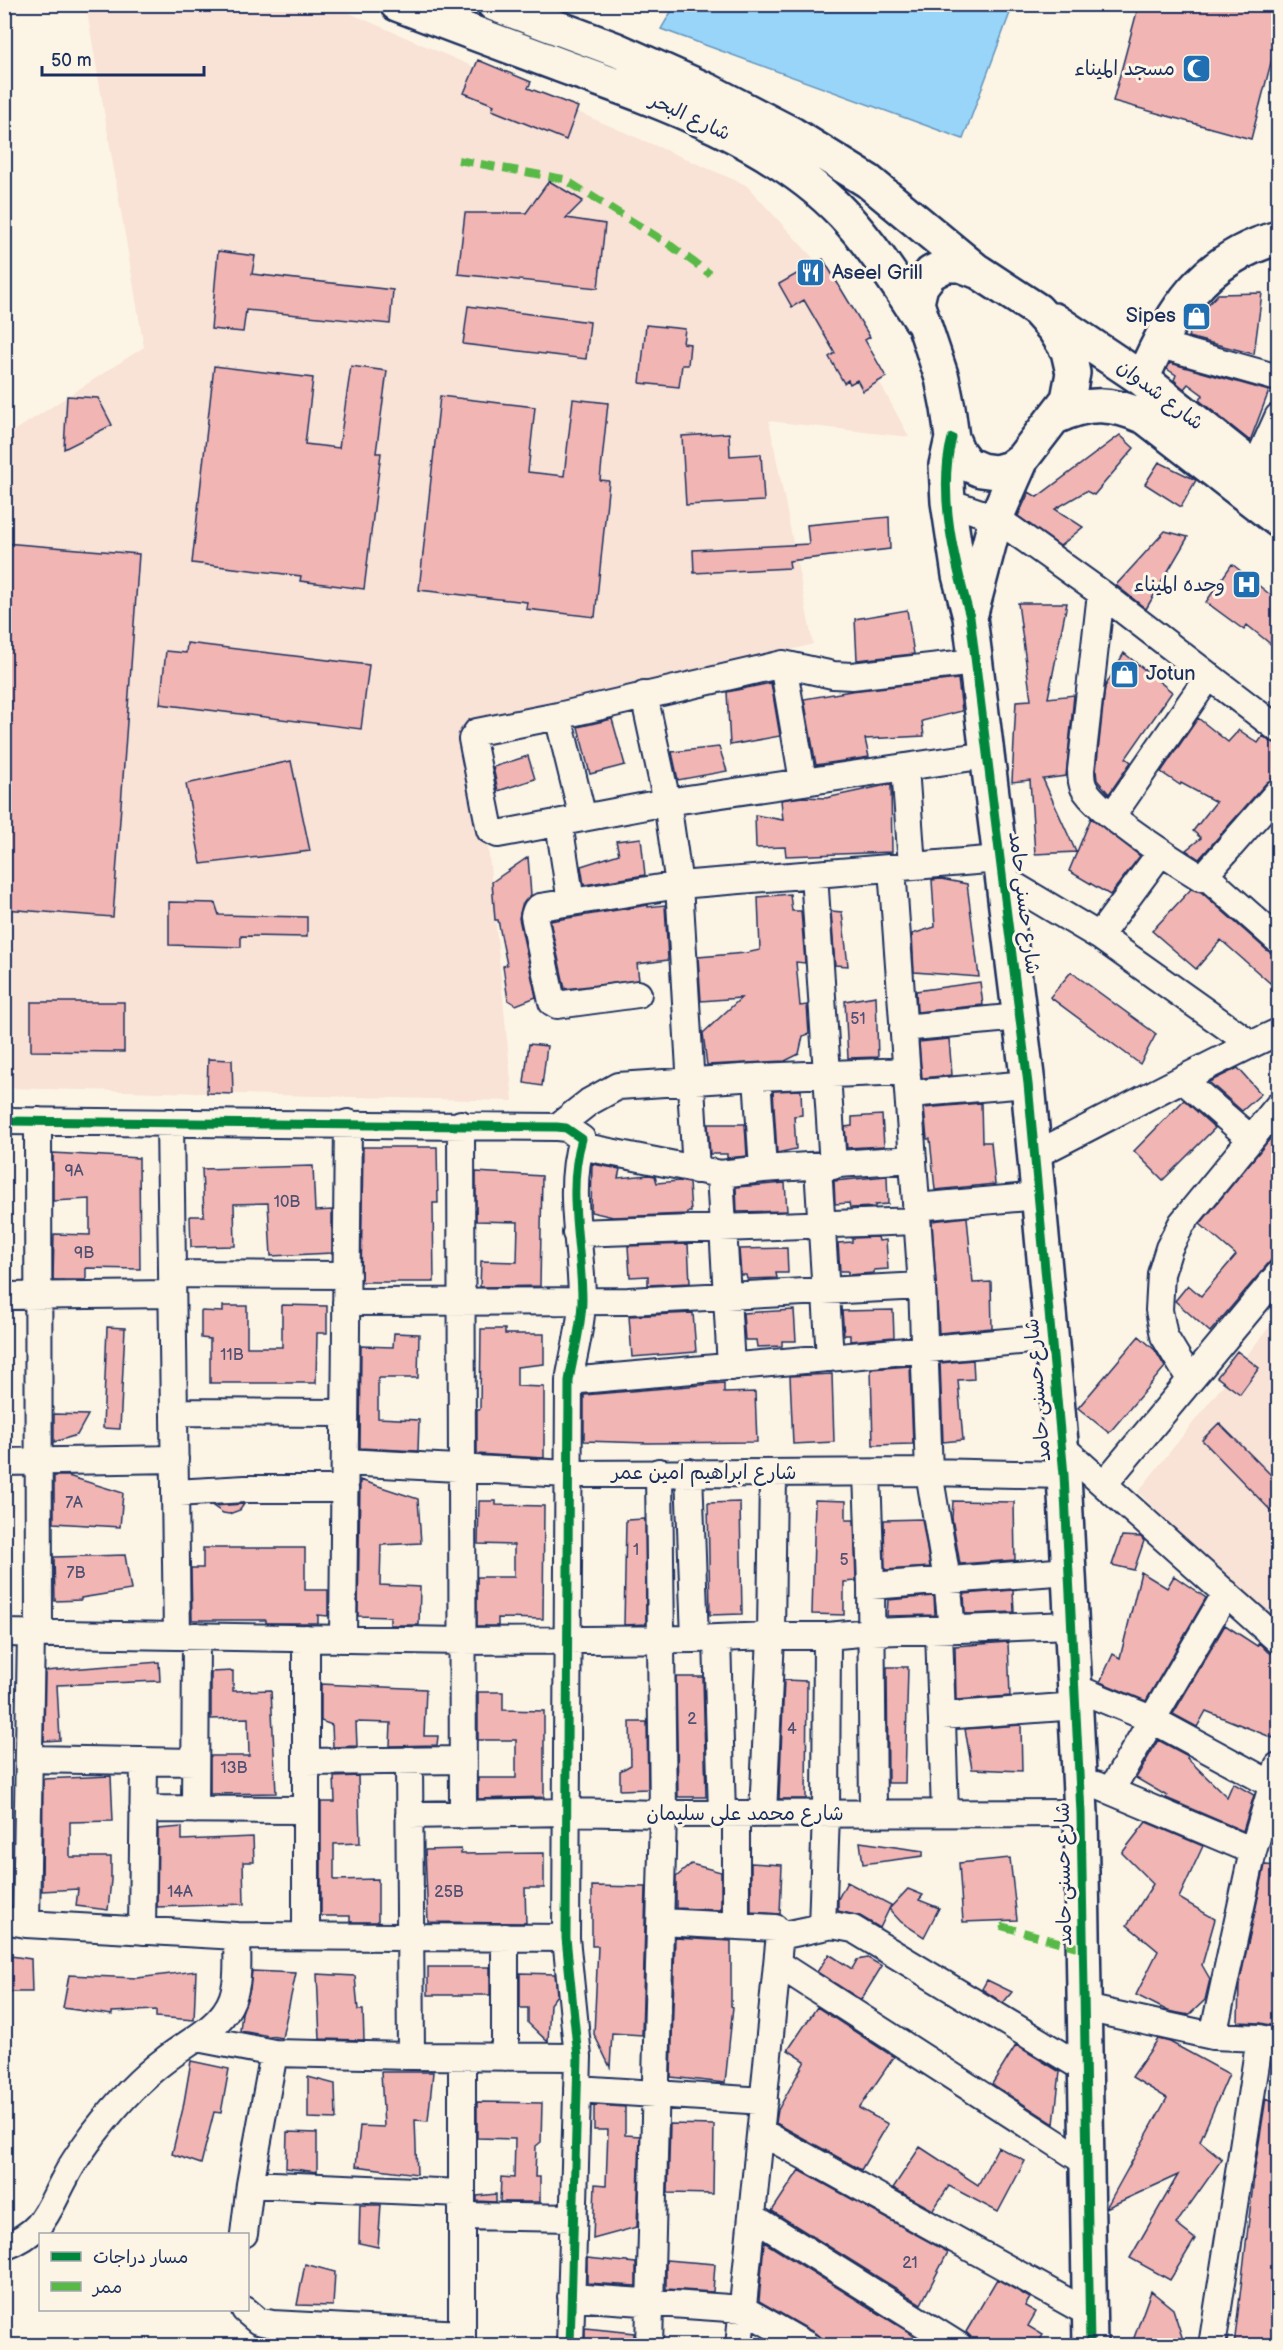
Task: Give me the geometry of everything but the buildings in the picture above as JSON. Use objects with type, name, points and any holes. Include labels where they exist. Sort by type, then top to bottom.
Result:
[{"type":"main road","name":"شارع البحر","points":[[397,4],[635,92],[759,150],[809,184],[842,213],[867,242],[921,320]]},
{"type":"main road","name":"شارع البحر","points":[[494,4],[617,50],[709,91],[792,134],[868,181],[979,272]]},
{"type":"main road","points":[[867,242],[879,247],[892,246],[903,239],[909,228],[910,215]]},
{"type":"main road","points":[[1142,379],[1161,334],[1190,292],[1224,261],[1278,238]]},
{"type":"main road","points":[[979,272],[962,265],[946,265],[931,273],[921,286],[917,303],[942,378],[952,438],[967,464],[981,470],[996,472],[1010,468],[1022,459],[1068,399],[1073,373],[1068,351],[1054,329],[1037,309]]},
{"type":"main road","name":"شارع شدوان","points":[[979,272],[1142,379],[1267,478]]},
{"type":"main road","name":"شارع شدوان","points":[[1056,417],[1074,408],[1098,405],[1122,408],[1145,417],[1278,520]]},
{"type":"main road","name":"شارع حسنى حامد","points":[[952,438],[946,465],[948,502],[959,575],[970,617],[1020,1017],[1063,1461],[1082,1813],[1090,2346]]},
{"type":"main road","name":"شارع حسنى حامد","points":[[970,617],[996,518],[1022,459]]},
{"type":"street","points":[[1157,344],[1278,378]]},
{"type":"street","points":[[1267,478],[1277,425]]},
{"type":"street","points":[[948,502],[996,518],[1101,593],[1209,676],[1275,720]]},
{"type":"street","points":[[1101,593],[1088,688],[1081,780],[1090,796],[1112,816],[1200,877],[1205,875],[1278,792]]},
{"type":"street","points":[[975,662],[852,676],[833,675],[783,664],[644,694],[558,716],[477,732],[472,739],[490,830],[493,833],[503,834],[667,802],[987,755]]},
{"type":"street","points":[[783,664],[803,781]]},
{"type":"street","points":[[1112,816],[1209,676]]},
{"type":"street","points":[[644,694],[667,802],[679,885],[691,1081],[708,1172],[723,1229],[731,1367]]},
{"type":"street","points":[[558,716],[571,820],[571,902]]},
{"type":"street","points":[[905,766],[902,867],[903,1028],[922,1286],[930,1472],[947,1580],[942,1716],[945,1814]]},
{"type":"street","points":[[1099,936],[1161,852]]},
{"type":"street","points":[[638,994],[557,1005],[552,1002],[549,997],[534,913],[540,907],[679,885],[902,867],[1001,869],[1251,1044]]},
{"type":"street","points":[[814,874],[827,1075],[821,1225],[830,1358]]},
{"type":"street","points":[[1205,875],[1278,940]]},
{"type":"street","points":[[903,1028],[1020,1017]]},
{"type":"street","points":[[1035,1155],[1183,1080],[1227,1055],[1278,1032]]},
{"type":"street","points":[[557,1127],[589,1102],[618,1086],[827,1075],[908,1083],[1028,1084]]},
{"type":"street","points":[[757,1077],[763,1169]]},
{"type":"street","points":[[1183,1080],[1251,1139]]},
{"type":"street","points":[[1190,1379],[1164,1336],[1159,1310],[1161,1274],[1169,1248],[1182,1223],[1278,1106]]},
{"type":"street","points":[[4,1121],[461,1124],[566,1128],[582,1139],[575,1197],[582,1301],[569,1382],[568,1474],[566,1938],[578,2057],[570,2346]]},
{"type":"street","points":[[38,1121],[39,1462],[35,1633],[29,1759],[15,1922],[237,1936],[566,1938]]},
{"type":"street","points":[[170,1122],[175,1493],[195,1762],[195,1810]]},
{"type":"street","points":[[343,1639],[348,1123]]},
{"type":"street","points":[[461,1124],[462,1815]]},
{"type":"street","points":[[580,1146],[708,1172],[913,1159]]},
{"type":"street","points":[[576,1233],[821,1225],[1039,1196]]},
{"type":"street","points":[[4,1296],[38,1296],[172,1284],[347,1275]]},
{"type":"street","points":[[1104,1484],[1278,1275]]},
{"type":"street","points":[[346,1302],[628,1301],[922,1286]]},
{"type":"street","points":[[569,1382],[1052,1338]]},
{"type":"street","points":[[174,1412],[345,1413]]},
{"type":"street","points":[[4,1462],[175,1459]]},
{"type":"street","points":[[1063,1461],[1104,1484],[1278,1640]]},
{"type":"street","name":"شارع ابراهيم امين عمر","points":[[345,1462],[568,1474],[930,1472],[1063,1461]]},
{"type":"street","points":[[649,2346],[663,1814],[659,1472]]},
{"type":"street","points":[[689,1472],[706,1638],[729,1814],[736,1926]]},
{"type":"street","points":[[764,1814],[771,1636],[773,1473]]},
{"type":"street","points":[[867,1473],[871,1586],[873,1814]]},
{"type":"street","points":[[175,1493],[245,1489],[345,1489]]},
{"type":"street","points":[[871,1586],[1069,1571]]},
{"type":"street","points":[[1111,1790],[1226,1593]]},
{"type":"street","points":[[4,1633],[462,1641],[661,1640],[827,1636],[871,1632],[1072,1625]]},
{"type":"street","points":[[822,1927],[826,1814],[827,1636]]},
{"type":"street","points":[[306,1638],[306,1936]]},
{"type":"street","points":[[942,1716],[1076,1697],[1151,1719],[1276,1775],[1271,1819],[1253,1851],[1213,2036]]},
{"type":"street","points":[[29,1759],[195,1762]]},
{"type":"street","points":[[409,1760],[411,2056]]},
{"type":"street","points":[[306,1762],[462,1760]]},
{"type":"street","points":[[142,1931],[144,1761]]},
{"type":"street","points":[[1080,1778],[1253,1851]]},
{"type":"street","points":[[144,1809],[306,1810]]},
{"type":"street","name":"شارع محمد على سليمان","points":[[409,1815],[566,1812],[663,1814],[1082,1813]]},
{"type":"street","points":[[660,1922],[775,1928],[780,1932],[739,2346]]},
{"type":"street","points":[[780,1936],[822,1927],[840,1926],[854,1929],[1086,2070]]},
{"type":"street","points":[[4,2247],[23,2240],[40,2225],[73,2163],[110,2112],[156,2067],[197,2038],[225,2012],[233,1998],[236,1982],[237,1936]]},
{"type":"street","points":[[505,1937],[505,2057]]},
{"type":"street","points":[[778,1964],[1087,2163]]},
{"type":"street","points":[[1085,2008],[1213,2036],[1269,2041],[1212,2346]]},
{"type":"street","points":[[197,2038],[274,2053],[578,2057]]},
{"type":"street","points":[[244,2233],[250,2184],[274,2053]]},
{"type":"street","points":[[245,2311],[258,2321],[272,2324],[462,2340],[462,2057]]},
{"type":"street","points":[[577,2089],[764,2101]]},
{"type":"street","points":[[761,2132],[1090,2314]]},
{"type":"street","points":[[250,2184],[574,2217]]},
{"type":"street","points":[[753,2217],[959,2346]]},
{"type":"street","points":[[571,2296],[743,2309],[808,2346]]},
{"type":"shaded area","points":[[86,5],[331,5],[746,185],[814,259],[909,437],[769,421],[813,644],[477,734],[513,1101],[5,1088],[5,437],[144,347]]},
{"type":"shaded area","points":[[1278,1316],[1278,1634],[1138,1492]]},
{"type":"water","points":[[675,5],[1013,5],[963,139],[661,29]]},
{"type":"marked path","points":[[458,160],[564,179],[667,243],[710,274]]},
{"type":"marked path","points":[[1001,1926],[1084,1949]]},
{"type":"cycle path","points":[[952,438],[946,482],[947,505],[954,551],[970,617],[1028,1084],[1064,1475],[1081,1813],[1090,2346]]},
{"type":"cycle path","points":[[4,1121],[557,1127],[566,1128],[582,1139],[575,1179],[582,1310],[569,1381],[566,1938],[578,2057],[570,2346]]},
{"type":"place","name":"مسجد الميناء","points":[[1196,69]]},
{"type":"place","name":"Aseel Grill","points":[[811,273]]},
{"type":"place","name":"Sipes","points":[[1197,316]]},
{"type":"place","name":"وحده الميناء","points":[[1246,585]]},
{"type":"place","name":"Jotun","points":[[1125,674]]}]
